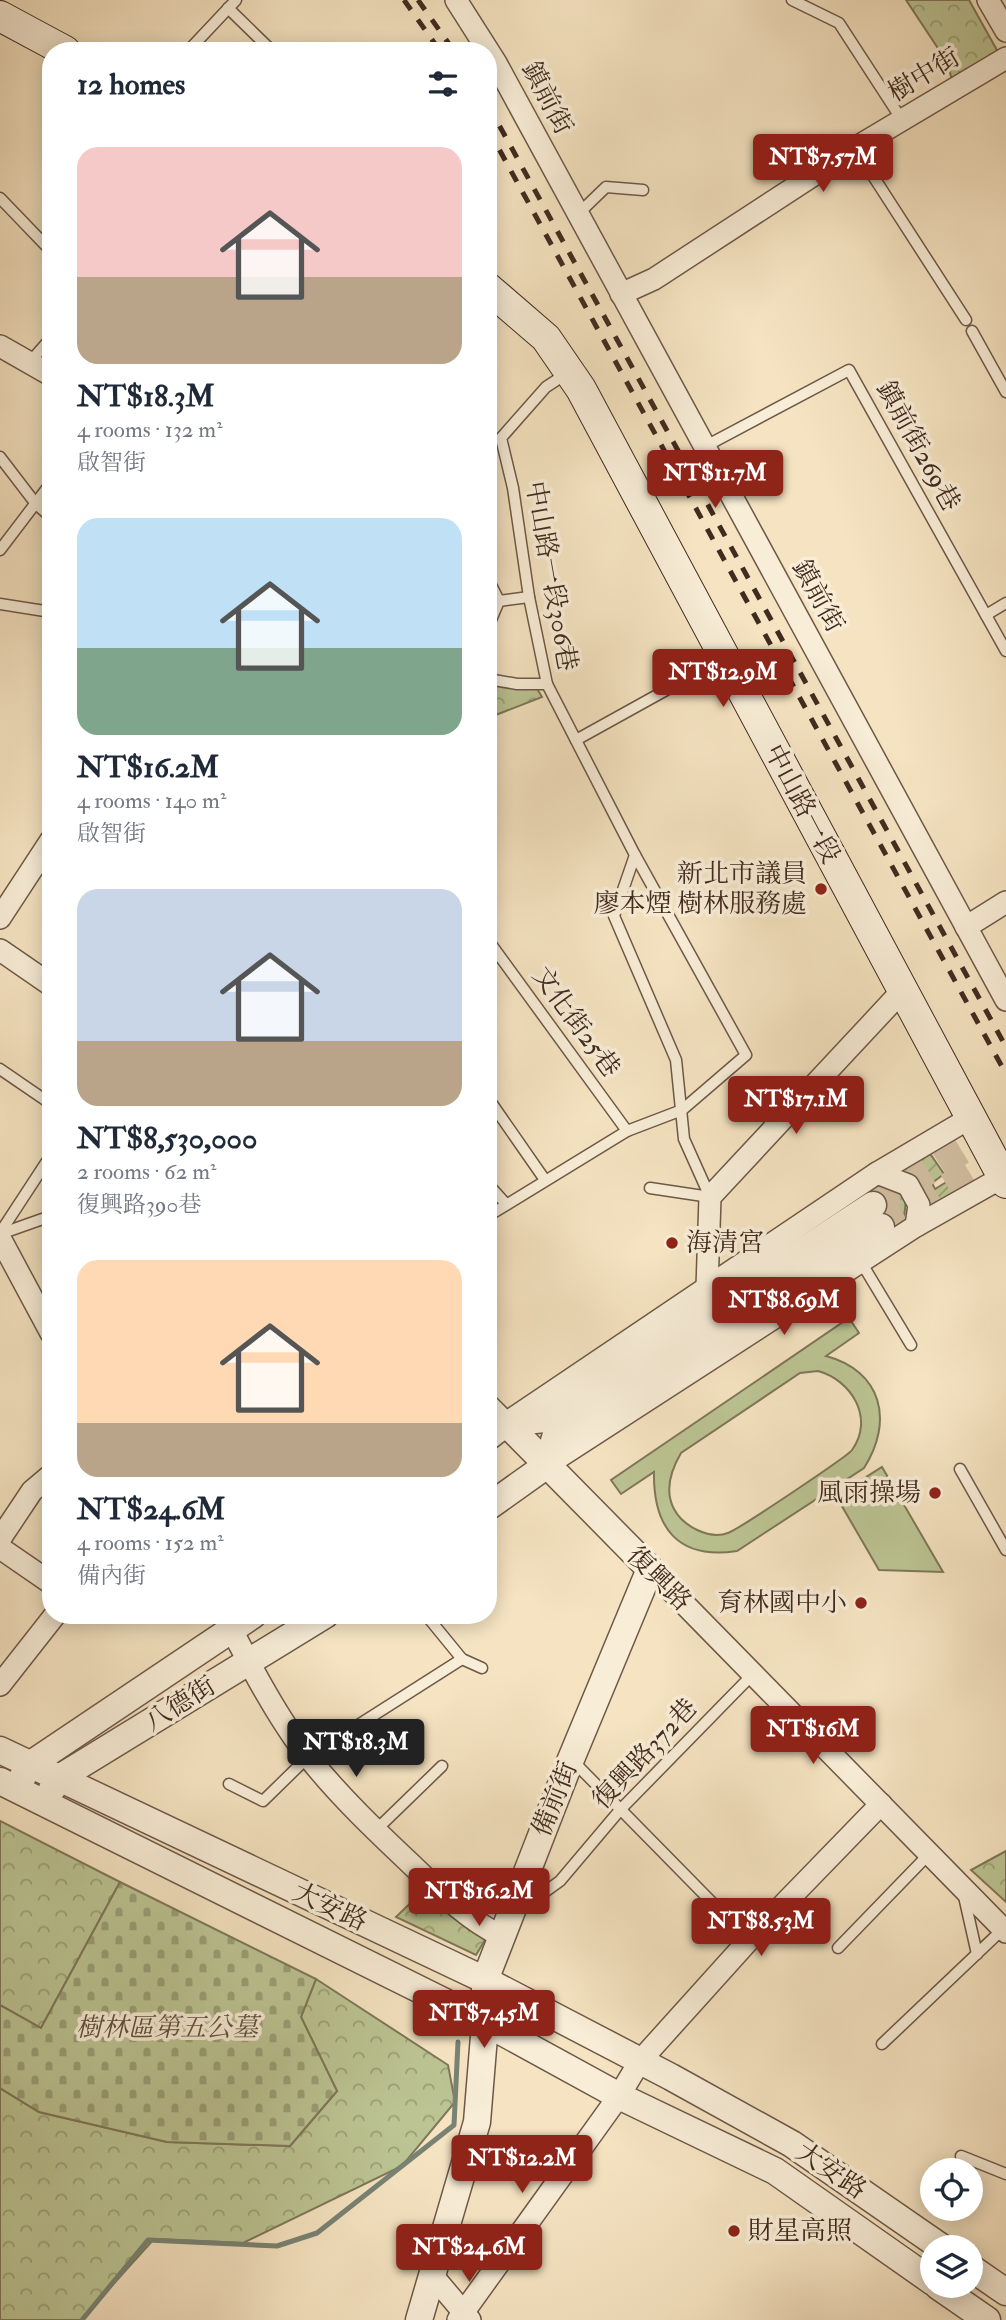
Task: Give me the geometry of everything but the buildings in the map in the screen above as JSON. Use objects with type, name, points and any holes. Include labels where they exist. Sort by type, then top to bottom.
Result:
[{"type":"main road","points":[[0,16],[48,42]]},
{"type":"main road","name":"中山路一段","points":[[497,296],[546,338],[570,371],[1004,1180]]},
{"type":"street","name":"鎮前街","points":[[456,0],[483,42]]},
{"type":"street","points":[[988,0],[1006,31]]},
{"type":"street","name":"樹中街","points":[[621,294],[654,279],[855,148],[1006,58]]},
{"type":"street","name":"鎮前街","points":[[497,65],[1006,1000]]},
{"type":"street","points":[[0,345],[42,370]]},
{"type":"street","points":[[0,918],[42,854]]},
{"type":"street","points":[[966,927],[1006,902]]},
{"type":"street","points":[[0,950],[42,979]]},
{"type":"street","points":[[707,1288],[710,1197],[902,991]]},
{"type":"street","points":[[497,1420],[707,1288],[877,1173],[970,1118]]},
{"type":"street","points":[[877,1173],[897,1178],[908,1185],[919,1205],[916,1226]]},
{"type":"street","points":[[497,1501],[547,1465],[916,1226],[1004,1180]]},
{"type":"street","points":[[497,1422],[551,1427],[877,1216]]},
{"type":"street","points":[[0,1235],[42,1306]]},
{"type":"street","name":"復興路","points":[[497,1424],[547,1465],[1005,1931]]},
{"type":"street","points":[[547,1465],[551,1427]]},
{"type":"street","points":[[0,1539],[32,1491],[42,1483]]},
{"type":"street","points":[[0,1548],[42,1577]]},
{"type":"street","name":"備前街","points":[[419,2320],[477,2122],[485,2024],[485,1980],[571,1759],[650,1569]]},
{"type":"street","points":[[0,1685],[48,1624]]},
{"type":"street","name":"八德街","points":[[7,1785],[32,1764],[230,1624]]},
{"type":"street","points":[[237,1624],[248,1662],[308,1757],[376,1830],[450,1900],[483,1927],[504,1927]]},
{"type":"street","name":"八德街","points":[[43,1802],[59,1779],[310,1624]]},
{"type":"street","name":"大安路","points":[[0,1749],[485,1980],[640,2061],[792,2144],[924,2235]]},
{"type":"street","name":"大安路","points":[[7,1785],[485,2024],[619,2096],[775,2171],[920,2273]]},
{"type":"street","points":[[432,2276],[464,2317],[619,2096],[640,2061],[749,1940],[881,1804]]},
{"type":"street","points":[[983,2276],[1006,2292]]},
{"type":"street","points":[[955,2298],[987,2320]]},
{"type":"lane","points":[[792,0],[839,23],[902,120]]},
{"type":"lane","points":[[196,42],[232,4],[264,42]]},
{"type":"lane","points":[[855,148],[966,320]]},
{"type":"lane","points":[[577,215],[606,187],[643,190]]},
{"type":"lane","points":[[0,198],[42,242]]},
{"type":"lane","points":[[972,331],[1006,392]]},
{"type":"lane","points":[[29,362],[42,348]]},
{"type":"lane","name":"鎮前街269巷","points":[[704,447],[849,370],[1006,650]]},
{"type":"lane","name":"中山路一段306巷","points":[[570,371],[546,387],[501,438],[513,488],[529,597],[547,684],[635,855],[746,1055],[681,1110]]},
{"type":"lane","points":[[0,457],[42,509]]},
{"type":"lane","points":[[0,550],[42,496]]},
{"type":"lane","points":[[497,597],[497,606]]},
{"type":"lane","points":[[499,601],[529,597]]},
{"type":"lane","points":[[986,615],[1006,603]]},
{"type":"lane","points":[[0,604],[42,611]]},
{"type":"lane","points":[[576,740],[725,658]]},
{"type":"lane","points":[[497,681],[547,684]]},
{"type":"lane","points":[[635,855],[614,916],[676,1060],[684,1139],[710,1197]]},
{"type":"lane","name":"文化街25巷","points":[[497,955],[627,1131]]},
{"type":"lane","points":[[0,1069],[42,1098]]},
{"type":"lane","points":[[497,1210],[627,1131],[681,1110]]},
{"type":"lane","points":[[497,1111],[545,1180]]},
{"type":"lane","points":[[0,1235],[42,1170]]},
{"type":"lane","points":[[650,1188],[710,1197]]},
{"type":"lane","points":[[497,1194],[506,1204]]},
{"type":"lane","points":[[0,1235],[42,1219]]},
{"type":"lane","points":[[861,1262],[911,1345]]},
{"type":"lane","points":[[960,1469],[1006,1550]]},
{"type":"lane","points":[[433,1624],[462,1659],[482,1668]]},
{"type":"lane","points":[[229,1784],[263,1801],[308,1757],[462,1659]]},
{"type":"lane","name":"復興路372巷","points":[[504,1927],[561,1881],[620,1810],[753,1674]]},
{"type":"lane","points":[[571,1759],[749,1940]]},
{"type":"lane","points":[[376,1830],[442,1766]]},
{"type":"lane","points":[[838,1948],[930,1853]]},
{"type":"lane","points":[[961,1885],[977,1954]]},
{"type":"lane","points":[[882,2045],[977,1954],[1005,1931]]},
{"type":"lane","points":[[961,2156],[1006,2174]]},
{"type":"green space","points":[[906,0],[969,0],[998,52],[952,80],[947,62]]},
{"type":"green space","points":[[497,683],[536,687],[542,697],[497,714]]},
{"type":"green space","points":[[927,1149],[944,1174],[932,1183],[935,1189],[948,1181],[955,1192],[928,1208],[903,1165]]},
{"type":"green space","points":[[888,1181],[906,1198],[904,1220],[893,1232],[867,1184]]},
{"type":"green space","points":[[849,1318],[859,1333],[826,1356],[845,1363],[860,1373],[871,1386],[877,1400],[879,1433],[864,1468],[737,1551],[699,1550],[685,1545],[673,1536],[658,1509],[654,1472],[621,1494],[611,1480]],"holes":[[[818,1371],[830,1376],[849,1392],[860,1413],[861,1425],[852,1450],[728,1533],[705,1533],[690,1526],[678,1515],[671,1502],[669,1487],[674,1466],[681,1453],[800,1373]]]},
{"type":"green space","points":[[882,1467],[943,1572],[879,1570],[836,1496]]},
{"type":"green space","points":[[0,1821],[120,1882],[41,2028],[0,2005]]},
{"type":"green space","points":[[1006,1851],[1006,1902],[971,1870]]},
{"type":"green space","name":"樹林區第五公墓","points":[[120,1882],[316,1979],[301,2017],[337,2091],[290,2146],[167,2142],[39,2112],[0,2088],[0,2005],[41,2028]]},
{"type":"green space","points":[[425,1889],[485,1940],[476,1955],[396,1917]]},
{"type":"green space","points":[[316,1979],[448,2065],[455,2102],[402,2166],[243,2243],[154,2239],[81,2320],[0,2320],[0,2088],[39,2112],[167,2142],[290,2146],[337,2091],[301,2017]]},
{"type":"waterway","points":[[82,2320],[148,2240],[277,2246],[317,2233],[454,2125],[458,2042]]},
{"type":"tunnel","points":[[873,1205],[1006,1125]]},
{"type":"tunnel","points":[[881,1227],[1006,1150]]},
{"type":"railway","points":[[404,0],[434,42]]},
{"type":"railway","points":[[418,0],[448,42]]},
{"type":"railway","points":[[497,121],[1006,1047]]},
{"type":"railway","points":[[497,145],[1006,1074]]},
{"type":"place","name":"新北市議員 廖本煙 樹林服務處","points":[[821,889]]},
{"type":"place","name":"海清宮","points":[[672,1243]]},
{"type":"place","name":"風雨操場","points":[[935,1493]]},
{"type":"place","name":"育林國中小","points":[[861,1603]]},
{"type":"place","name":"財星高照","points":[[734,2231]]}]
